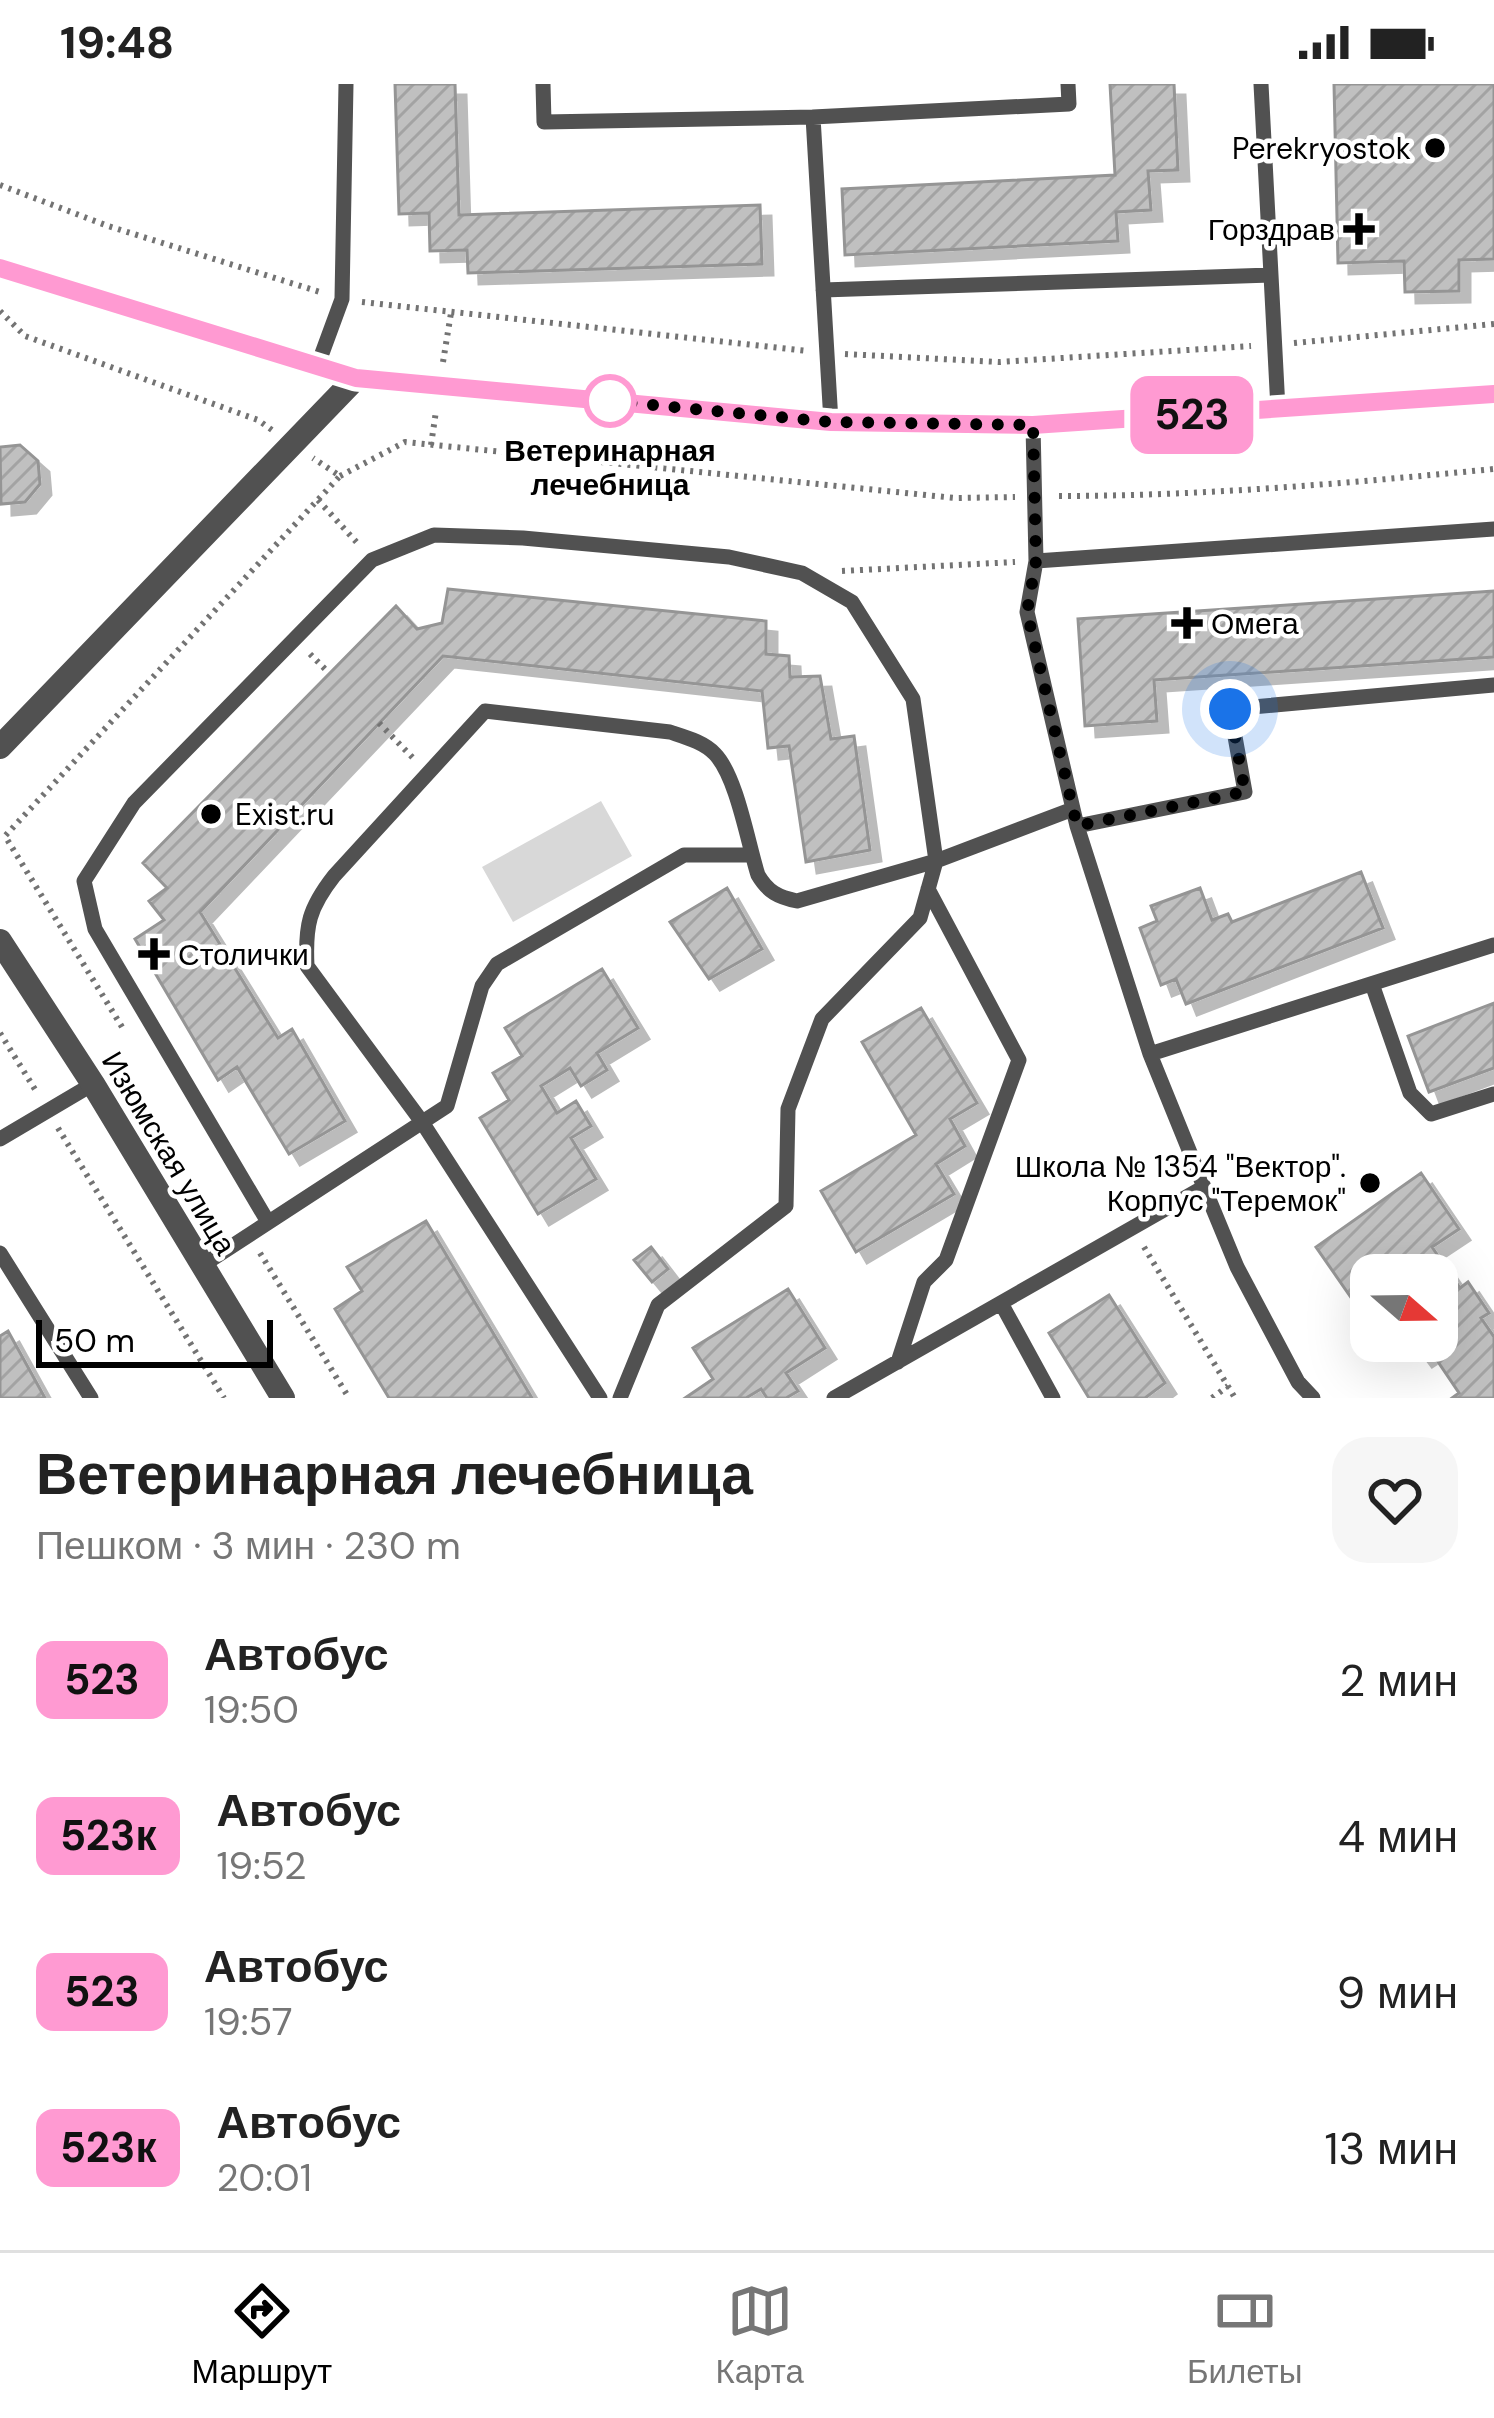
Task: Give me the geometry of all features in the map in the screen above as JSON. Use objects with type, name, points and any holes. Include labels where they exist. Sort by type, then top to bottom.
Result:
[{"type":"street","points":[[0,268],[356,378],[831,422],[1033,425],[1494,394]]},
{"type":"street","points":[[0,747],[356,378]]},
{"type":"street","name":"Изюмская улица","points":[[0,941],[93,1084],[283,1398]]},
{"type":"lane","points":[[317,367],[342,299],[346,84]]},
{"type":"lane","points":[[543,84],[544,122],[813,117],[1069,104],[1068,84]]},
{"type":"lane","points":[[1261,84],[1278,409]]},
{"type":"lane","points":[[813,117],[831,422]]},
{"type":"lane","points":[[823,290],[1271,275]]},
{"type":"lane","points":[[1033,425],[1036,561],[1027,612],[1075,818],[1150,1054],[1204,1187],[1237,1267],[1298,1382],[1313,1398]]},
{"type":"lane","points":[[1036,561],[1494,530]]},
{"type":"lane","points":[[268,1222],[95,928],[84,881],[134,803],[372,560],[434,535],[523,538],[729,557],[802,573],[853,602],[913,699],[936,861],[920,918],[822,1019],[788,1109],[786,1206],[658,1304],[620,1398]]},
{"type":"lane","points":[[599,1398],[422,1122],[307,966],[305,934],[314,901],[485,711],[670,732],[694,740],[715,753],[727,772],[766,889],[797,901],[1075,818],[1245,792],[1230,709],[1494,685]]},
{"type":"lane","points":[[202,1265],[447,1106],[482,986],[496,964],[684,855],[752,855]]},
{"type":"lane","points":[[898,1361],[924,1282],[946,1260],[1019,1060],[928,889]]},
{"type":"lane","points":[[1150,1054],[1494,945]]},
{"type":"lane","points":[[1372,983],[1410,1093],[1431,1114],[1494,1094]]},
{"type":"lane","points":[[0,1139],[93,1084]]},
{"type":"lane","points":[[834,1398],[1204,1187]]},
{"type":"lane","points":[[0,1253],[91,1398]]},
{"type":"lane","points":[[1000,1303],[1052,1398]]},
{"type":"path","points":[[0,185],[108,226],[342,299],[826,353],[998,362],[1275,345],[1494,324]]},
{"type":"path","points":[[0,311],[25,336],[258,420],[340,476]]},
{"type":"path","points":[[131,1042],[5,836],[340,476],[406,442],[955,498],[1155,496],[1494,469]]},
{"type":"path","points":[[318,500],[372,560]]},
{"type":"path","points":[[802,573],[1036,561]]},
{"type":"path","points":[[379,723],[428,773]]},
{"type":"path","points":[[0,1033],[224,1398]]},
{"type":"path","points":[[1132,1228],[1235,1398]]},
{"type":"path","points":[[249,1234],[350,1398]]},
{"type":"path","points":[[1212,1398],[1228,1387]]},
{"type":"shaded area","points":[[601,801],[632,856],[513,922],[482,867]]},
{"type":"building","points":[[395,84],[455,84],[459,215],[760,205],[762,264],[468,273],[467,250],[430,251],[429,213],[399,214]]},
{"type":"building","points":[[1110,84],[1174,84],[1178,170],[1148,171],[1151,210],[1116,212],[1118,241],[845,255],[842,189],[1115,175]]},
{"type":"building","points":[[1334,84],[1494,84],[1494,259],[1459,260],[1459,291],[1405,292],[1404,261],[1338,263]]},
{"type":"building","points":[[20,445],[38,461],[40,484],[25,502],[1,504],[0,447]]},
{"type":"building","points":[[448,589],[766,621],[766,654],[789,656],[790,677],[820,676],[831,739],[854,736],[870,850],[806,862],[789,746],[768,748],[762,691],[443,656],[200,912],[278,1038],[292,1029],[345,1121],[289,1154],[237,1067],[218,1080],[135,939],[164,920],[149,901],[167,888],[143,863],[396,606],[417,629],[442,623]]},
{"type":"building","points":[[1494,591],[1494,657],[1154,680],[1157,721],[1085,726],[1078,619]]},
{"type":"building","points":[[1361,872],[1383,928],[1186,1004],[1176,979],[1161,985],[1140,928],[1157,921],[1151,906],[1200,888],[1212,920],[1228,914],[1232,922]]},
{"type":"building","points":[[727,888],[762,949],[709,979],[670,922]]},
{"type":"building","points":[[602,969],[638,1028],[597,1053],[607,1070],[581,1086],[570,1068],[541,1086],[557,1113],[576,1101],[591,1126],[571,1138],[596,1179],[538,1214],[480,1118],[509,1100],[493,1073],[522,1056],[505,1028]]},
{"type":"building","points":[[1494,1003],[1494,1068],[1429,1092],[1408,1036]]},
{"type":"building","points":[[921,1008],[977,1103],[950,1119],[965,1146],[936,1164],[954,1194],[856,1252],[821,1191],[916,1135],[862,1042]]},
{"type":"building","points":[[1421,1173],[1459,1229],[1432,1247],[1437,1254],[1350,1254],[1350,1296],[1316,1247]]},
{"type":"building","points":[[426,1221],[532,1398],[389,1398],[335,1309],[362,1291],[347,1267]]},
{"type":"building","points":[[651,1247],[668,1269],[652,1282],[634,1260]]},
{"type":"building","points":[[1468,1282],[1489,1313],[1481,1318],[1494,1337],[1494,1398],[1452,1398],[1459,1393],[1438,1362],[1458,1362],[1458,1285]]},
{"type":"building","points":[[788,1289],[825,1348],[786,1373],[798,1391],[786,1398],[767,1398],[761,1389],[746,1398],[685,1398],[713,1379],[693,1348]]},
{"type":"building","points":[[1109,1295],[1165,1383],[1145,1398],[1089,1398],[1049,1333]]},
{"type":"building","points":[[8,1331],[45,1398],[0,1398],[0,1336]]},
{"type":"bus line","name":"523","points":[[0,268],[356,378],[831,422],[1033,425],[1494,394]]},
{"type":"place","name":"Perekryostok","points":[[1435,148]]},
{"type":"place","name":"Горздрав","points":[[1359,229]]},
{"type":"place","name":"Ветеринарная лечебница","points":[[610,401]]},
{"type":"place","name":"Омега","points":[[1187,623]]},
{"type":"place","name":"Exist.ru","points":[[211,814]]},
{"type":"place","name":"Столички","points":[[154,954]]},
{"type":"place","name":"Школа № 1354 \"Вектор\". Корпус \"Теремок\"","points":[[1370,1183]]},
{"type":"route","points":[[610,401],[831,422],[1033,425],[1036,561],[1027,612],[1077,826],[1245,792],[1230,709]]}]
